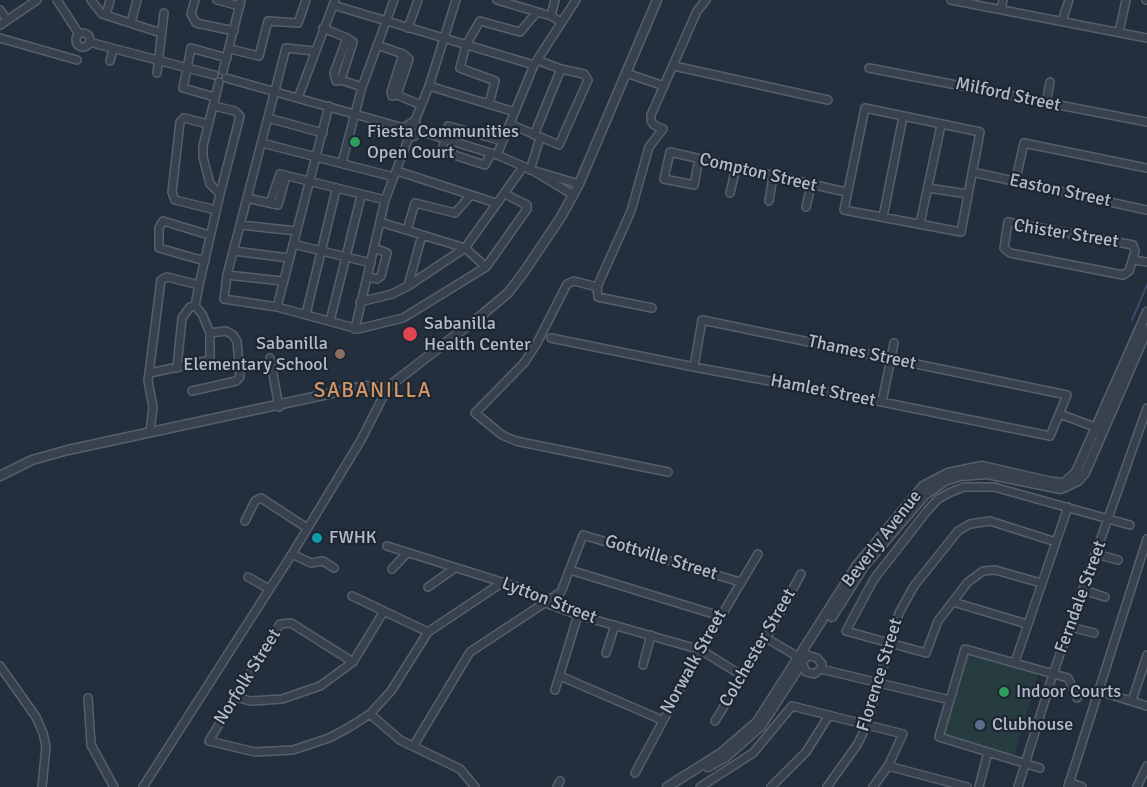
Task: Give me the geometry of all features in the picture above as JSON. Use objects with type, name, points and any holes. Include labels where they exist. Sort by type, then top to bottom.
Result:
[{"type":"street","points":[[0,25],[25,3],[37,0]]},
{"type":"street","points":[[57,0],[79,34]]},
{"type":"street","points":[[91,0],[97,9],[106,15],[161,33]]},
{"type":"street","points":[[106,15],[110,0]]},
{"type":"street","points":[[131,23],[137,0]]},
{"type":"street","points":[[195,0],[192,14],[196,23],[234,31]]},
{"type":"street","points":[[217,0],[241,3],[225,74],[219,82],[203,146],[204,165],[210,184],[220,194]]},
{"type":"street","points":[[230,49],[259,56],[268,21],[298,23],[306,0]]},
{"type":"street","points":[[342,163],[362,87],[394,0]]},
{"type":"street","points":[[408,28],[418,0]]},
{"type":"street","points":[[414,123],[429,86],[456,0]]},
{"type":"street","points":[[551,16],[555,0]]},
{"type":"street","points":[[503,141],[451,125],[447,128],[442,151],[485,165],[489,162],[503,141],[535,62],[576,0]]},
{"type":"street","points":[[143,787],[292,554],[361,440],[388,387],[508,292],[561,217],[579,184],[657,0]]},
{"type":"street","points":[[652,308],[598,297],[597,287],[631,211],[649,147],[663,129],[651,121],[664,86],[697,11],[706,0]]},
{"type":"street","points":[[951,0],[1147,38]]},
{"type":"street","points":[[1001,9],[1003,0]]},
{"type":"street","points":[[1062,21],[1069,0]]},
{"type":"street","points":[[1119,32],[1126,0]]},
{"type":"street","points":[[501,1],[551,16],[561,22]]},
{"type":"street","points":[[298,98],[334,2],[386,22],[466,45],[584,74],[588,80],[559,146],[510,124]]},
{"type":"street","points":[[0,10],[6,20]]},
{"type":"street","points":[[157,73],[164,13]]},
{"type":"street","points":[[489,104],[495,81],[459,68],[466,45],[480,21],[520,33],[536,13]]},
{"type":"street","points":[[323,28],[347,38],[333,78],[336,81],[341,80],[362,87]]},
{"type":"street","points":[[79,34],[88,35],[89,42],[79,53]]},
{"type":"street","points":[[79,34],[76,42],[79,53]]},
{"type":"street","points":[[0,38],[79,53]]},
{"type":"street","points":[[89,42],[214,75],[219,82]]},
{"type":"street","points":[[378,45],[403,54],[409,59],[397,95],[421,105]]},
{"type":"street","points":[[215,97],[183,91],[191,48],[227,58]]},
{"type":"street","points":[[314,51],[286,48],[227,275],[223,296],[227,300],[277,307],[355,329],[402,318],[486,267],[528,209],[527,205],[504,194]]},
{"type":"street","points":[[110,61],[113,49]]},
{"type":"street","points":[[674,66],[828,100]]},
{"type":"street","name":"Milford Street","points":[[869,68],[1147,122]]},
{"type":"street","points":[[360,302],[392,294],[408,286],[465,248],[496,203],[528,169],[561,69]]},
{"type":"street","points":[[214,75],[219,70],[274,92],[404,128],[409,137],[385,200],[355,329]]},
{"type":"street","points":[[626,73],[664,86]]},
{"type":"street","points":[[1046,104],[1050,82]]},
{"type":"street","points":[[429,86],[515,112]]},
{"type":"street","points":[[195,306],[209,235],[240,116],[235,111],[214,106]]},
{"type":"street","points":[[277,307],[329,106]]},
{"type":"street","points":[[865,108],[903,117],[980,132],[961,232],[844,210],[865,108]]},
{"type":"street","points":[[882,217],[903,117]]},
{"type":"street","points":[[208,124],[184,118],[180,122],[172,192],[175,200],[216,210]]},
{"type":"street","points":[[268,118],[323,133]]},
{"type":"street","points":[[414,123],[419,131],[494,154],[528,169],[573,195]]},
{"type":"street","points":[[404,128],[407,124],[414,123]]},
{"type":"street","points":[[920,224],[941,125]]},
{"type":"street","points":[[409,137],[415,136],[419,131]]},
{"type":"street","points":[[262,143],[396,174],[496,203]]},
{"type":"street","points":[[1015,183],[1024,143],[1147,168]]},
{"type":"street","name":"Compton Street","points":[[699,159],[694,185],[664,179],[670,152],[811,186],[846,192]]},
{"type":"street","points":[[730,193],[736,168]]},
{"type":"street","points":[[528,169],[579,184]]},
{"type":"street","name":"Easton Street","points":[[972,172],[1147,210]]},
{"type":"street","points":[[247,198],[278,205],[282,176]]},
{"type":"street","points":[[282,176],[385,200]]},
{"type":"street","points":[[270,204],[282,176]]},
{"type":"street","points":[[770,201],[773,177]]},
{"type":"street","points":[[806,207],[811,186]]},
{"type":"street","points":[[928,188],[968,194]]},
{"type":"street","points":[[306,314],[336,190]]},
{"type":"street","points":[[407,230],[415,203],[455,213],[471,195]]},
{"type":"street","points":[[330,321],[361,196]]},
{"type":"street","points":[[205,261],[159,248],[159,228],[163,221],[209,235]]},
{"type":"street","points":[[380,222],[465,248],[486,267]]},
{"type":"street","name":"Chister Street","points":[[1013,222],[1133,245],[1136,249],[1133,260],[1129,271],[1123,275],[1008,252],[1004,248],[1006,225],[1013,222]]},
{"type":"street","points":[[241,225],[296,231]]},
{"type":"street","points":[[408,286],[422,235]]},
{"type":"street","points":[[293,244],[371,262]]},
{"type":"street","points":[[368,277],[377,279],[381,276],[387,253],[374,248]]},
{"type":"street","points":[[234,251],[289,258]]},
{"type":"street","name":"Chister Street","points":[[1133,260],[1147,262]]},
{"type":"street","points":[[227,275],[282,281]]},
{"type":"street","points":[[150,432],[153,406],[149,395],[150,373],[162,280],[167,277],[199,285]]},
{"type":"street","points":[[597,287],[574,281],[567,284],[537,344],[524,363],[475,413],[502,435],[516,441],[668,472]]},
{"type":"street","points":[[150,373],[210,360],[210,333],[202,314],[195,306]]},
{"type":"street","points":[[177,368],[182,318],[190,307],[195,306]]},
{"type":"street","name":"Beverly Avenue","points":[[674,787],[726,757],[761,726],[864,566],[920,500],[934,488],[960,476],[987,474],[1053,489],[1067,488],[1085,473],[1100,429],[1145,330],[1146,315]]},
{"type":"street","name":"Thames Street","points":[[694,367],[702,320],[1067,395]]},
{"type":"street","points":[[192,391],[236,381],[240,377],[237,341],[233,334],[225,331],[210,333]]},
{"type":"street","name":"Hamlet Street","points":[[551,338],[1050,436],[1067,395]]},
{"type":"street","points":[[882,402],[894,343]]},
{"type":"street","points":[[270,358],[279,407]]},
{"type":"street","points":[[0,476],[32,460],[150,432],[279,407],[365,386],[388,387]]},
{"type":"street","name":"Ferndale Street","points":[[1018,787],[1053,674],[1147,408]]},
{"type":"street","points":[[1060,414],[1100,429]]},
{"type":"street","points":[[1041,583],[995,570],[983,571],[968,582],[938,621],[926,652],[848,633],[846,628],[874,579],[938,500],[964,487],[994,487],[1130,525]]},
{"type":"street","points":[[244,521],[255,501],[261,498],[306,528]]},
{"type":"street","points":[[1015,662],[1068,507]]},
{"type":"street","name":"Florence Street","points":[[827,787],[857,745],[866,727],[898,613],[914,586],[958,531],[970,524],[990,521],[1056,542]]},
{"type":"street","name":"Gottville Street","points":[[570,570],[583,535],[740,582]]},
{"type":"street","points":[[1082,787],[1068,785],[1147,539]]},
{"type":"street","name":"Lytton Street","points":[[387,546],[531,592],[546,603],[578,615],[701,650],[741,675]]},
{"type":"street","points":[[392,569],[406,553]]},
{"type":"street","points":[[292,554],[311,563],[323,561],[334,568]]},
{"type":"street","name":"Norwalk Street","points":[[635,773],[720,616],[758,554]]},
{"type":"street","points":[[1096,554],[1118,560]]},
{"type":"street","points":[[428,587],[455,568]]},
{"type":"street","points":[[414,745],[470,652],[561,591],[570,570],[720,616]]},
{"type":"street","name":"Colchester Street","points":[[715,721],[741,675],[766,638],[801,574]]},
{"type":"street","points":[[248,577],[269,589]]},
{"type":"street","points":[[475,787],[460,769],[400,740],[385,730],[370,714],[407,669],[428,632],[502,582]]},
{"type":"street","points":[[1084,590],[1105,597]]},
{"type":"street","points":[[352,596],[428,632]]},
{"type":"street","points":[[953,602],[1027,624]]},
{"type":"street","points":[[235,697],[267,700],[303,693],[320,686],[352,662],[384,611]]},
{"type":"street","points":[[555,690],[578,615]]},
{"type":"street","name":"Norfolk Street","points":[[352,662],[285,622],[280,624],[209,741],[255,752],[293,750],[329,738],[370,714]]},
{"type":"street","points":[[606,653],[615,625]]},
{"type":"street","points":[[1071,627],[1094,633]]},
{"type":"street","points":[[643,665],[651,635]]},
{"type":"street","points":[[766,638],[803,660],[809,674],[821,669],[950,700]]},
{"type":"street","points":[[1040,768],[939,736],[965,649],[1068,678],[1077,698]]},
{"type":"street","points":[[1132,701],[1147,655]]},
{"type":"street","points":[[803,660],[817,658],[821,669]]},
{"type":"street","name":"Beverly Avenue","points":[[667,787],[721,753],[748,732],[803,660]]},
{"type":"street","points":[[0,666],[36,717],[43,733],[46,746],[42,787]]},
{"type":"street","points":[[560,676],[662,720]]},
{"type":"street","points":[[1098,691],[1147,706]]},
{"type":"street","points":[[88,698],[91,744],[114,787]]},
{"type":"street","points":[[700,787],[753,753],[781,722],[788,709],[796,707],[866,727],[903,734],[888,766],[873,787]]},
{"type":"street","points":[[771,787],[806,752],[828,717]]},
{"type":"street","points":[[979,787],[988,752]]},
{"type":"street","points":[[888,766],[967,787]]},
{"type":"street","points":[[1137,787],[1147,766]]},
{"type":"green space","points":[[965,652],[1038,674],[1014,756],[941,734]]},
{"type":"waterway","points":[[1132,320],[1147,285]]},
{"type":"place","name":"Fiesta Communities Open Court","points":[[355,142]]},
{"type":"place","name":"Sabanilla Health Center","points":[[410,334]]},
{"type":"place","name":"Sabanilla Elementary School","points":[[340,354]]},
{"type":"place","name":"FWHK","points":[[317,538]]},
{"type":"place","name":"Indoor Courts","points":[[1004,692]]},
{"type":"place","name":"Clubhouse","points":[[980,725]]},
{"type":"district","name":"SABANILLA","points":[[373,391]]}]
